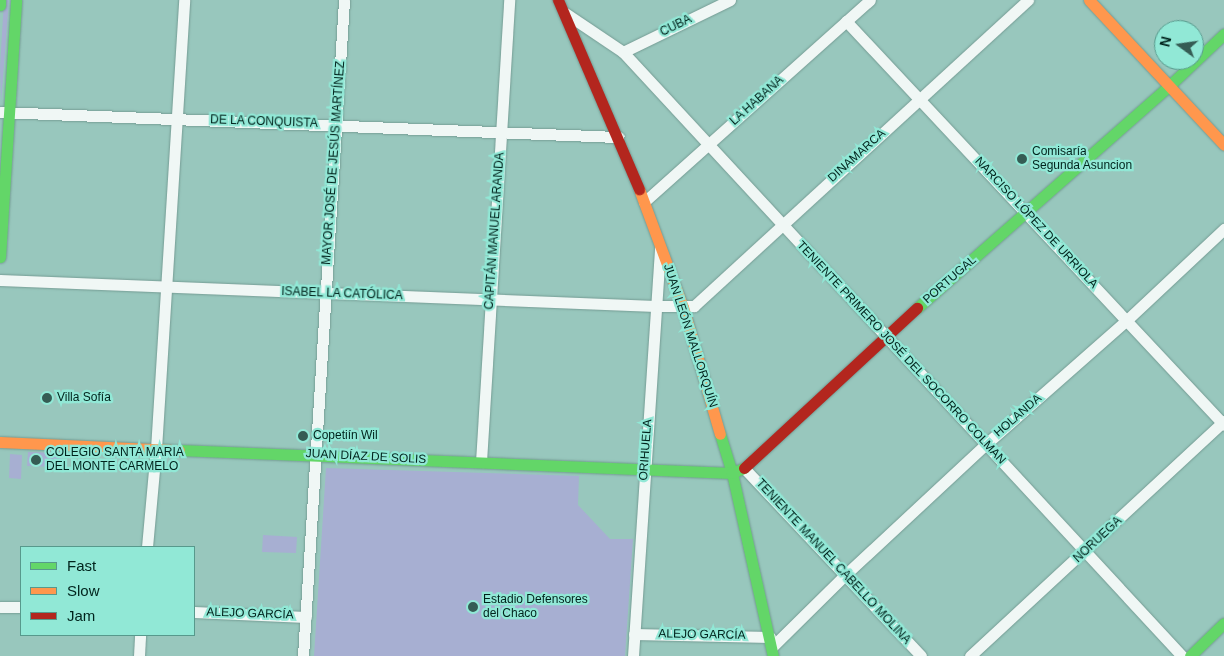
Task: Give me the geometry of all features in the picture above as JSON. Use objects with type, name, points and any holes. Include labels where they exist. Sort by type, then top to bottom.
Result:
[{"type":"street","points":[[0,0],[0,5]]},
{"type":"street","points":[[0,257],[4,113],[16,0]]},
{"type":"street","points":[[147,546],[156,449],[184,0]]},
{"type":"street","name":"MAYOR JOSÉ DE JESÚS MARTÍNEZ","points":[[303,656],[344,0]]},
{"type":"street","name":"CAPITÁN MANUEL ARANDA","points":[[481,462],[509,0]]},
{"type":"street","name":"JUAN LEÓN MALLORQUÍN","points":[[558,0],[618,137],[683,307],[732,473],[772,647]]},
{"type":"street","name":"CUBA","points":[[622,51],[730,0]]},
{"type":"street","name":"LA HABANA","points":[[644,202],[870,0]]},
{"type":"street","name":"DINAMARCA","points":[[683,307],[694,306],[1028,0]]},
{"type":"street","points":[[1089,0],[1224,145]]},
{"type":"street","name":"TENIENTE PRIMERO JOSÉ DEL SOCORRO COLMAN","points":[[565,13],[622,51],[1182,656]]},
{"type":"street","name":"NARCISO LÓPEZ DE URRIOLA","points":[[846,22],[1026,214],[1128,319],[1223,423]]},
{"type":"street","name":"PORTUGAL","points":[[732,473],[744,468],[886,336],[1026,214],[1224,34]]},
{"type":"street","name":"DE LA CONQUISTA","points":[[4,113],[618,137]]},
{"type":"street","name":"HOLANDA","points":[[772,647],[845,575],[986,444],[1128,319],[1224,229]]},
{"type":"street","name":"ORIHUELA","points":[[633,656],[660,244]]},
{"type":"street","name":"ISABEL LA CATÓLICA","points":[[0,280],[683,307]]},
{"type":"street","name":"NORUEGA","points":[[970,656],[1086,552],[1223,423]]},
{"type":"street","name":"JUAN DÍAZ DE SOLIS","points":[[0,442],[732,473]]},
{"type":"street","name":"TENIENTE MANUEL CABELLO MOLINA","points":[[744,468],[921,656]]},
{"type":"street","points":[[0,607],[20,607]]},
{"type":"street","name":"ALEJO GARCÍA","points":[[195,612],[306,616]]},
{"type":"street","points":[[1190,656],[1224,624]]},
{"type":"street","name":"ALEJO GARCÍA","points":[[634,634],[772,647]]},
{"type":"street","points":[[139,656],[140,636]]},
{"type":"shaded area","points":[[4,0],[9,0],[1,102],[0,67]]},
{"type":"shaded area","points":[[28,452],[62,453],[61,467],[27,466]]},
{"type":"shaded area","points":[[10,454],[22,455],[21,479],[9,478]]},
{"type":"shaded area","name":"Estadio Defensores del Chaco","points":[[326,468],[579,476],[578,505],[610,539],[633,539],[625,656],[314,656]]},
{"type":"shaded area","points":[[263,535],[297,537],[296,553],[262,552]]},
{"type":"traffic: fast","points":[[0,0],[0,5]]},
{"type":"traffic: fast","points":[[0,257],[16,0]]},
{"type":"traffic: fast","points":[[917,308],[1169,86],[1224,34]]},
{"type":"traffic: fast","points":[[720,434],[732,473],[773,656]]},
{"type":"traffic: fast","points":[[179,450],[732,473],[744,468]]},
{"type":"traffic: fast","points":[[1190,656],[1224,623]]},
{"type":"traffic: slow","points":[[1089,0],[1224,145]]},
{"type":"traffic: slow","points":[[639,189],[683,307],[720,434]]},
{"type":"traffic: slow","points":[[0,442],[179,450]]},
{"type":"traffic: jam","points":[[558,0],[639,189]]},
{"type":"traffic: jam","points":[[744,468],[917,308]]},
{"type":"place","name":"Comisaría Segunda Asuncion","points":[[1022,159]]},
{"type":"place","name":"Villa Sofía","points":[[47,398]]},
{"type":"place","name":"Copetiín Wil","points":[[303,436]]},
{"type":"place","name":"COLEGIO SANTA MARIA DEL MONTE CARMELO","points":[[36,460]]},
{"type":"place","name":"Estadio Defensores del Chaco","points":[[473,607]]}]
